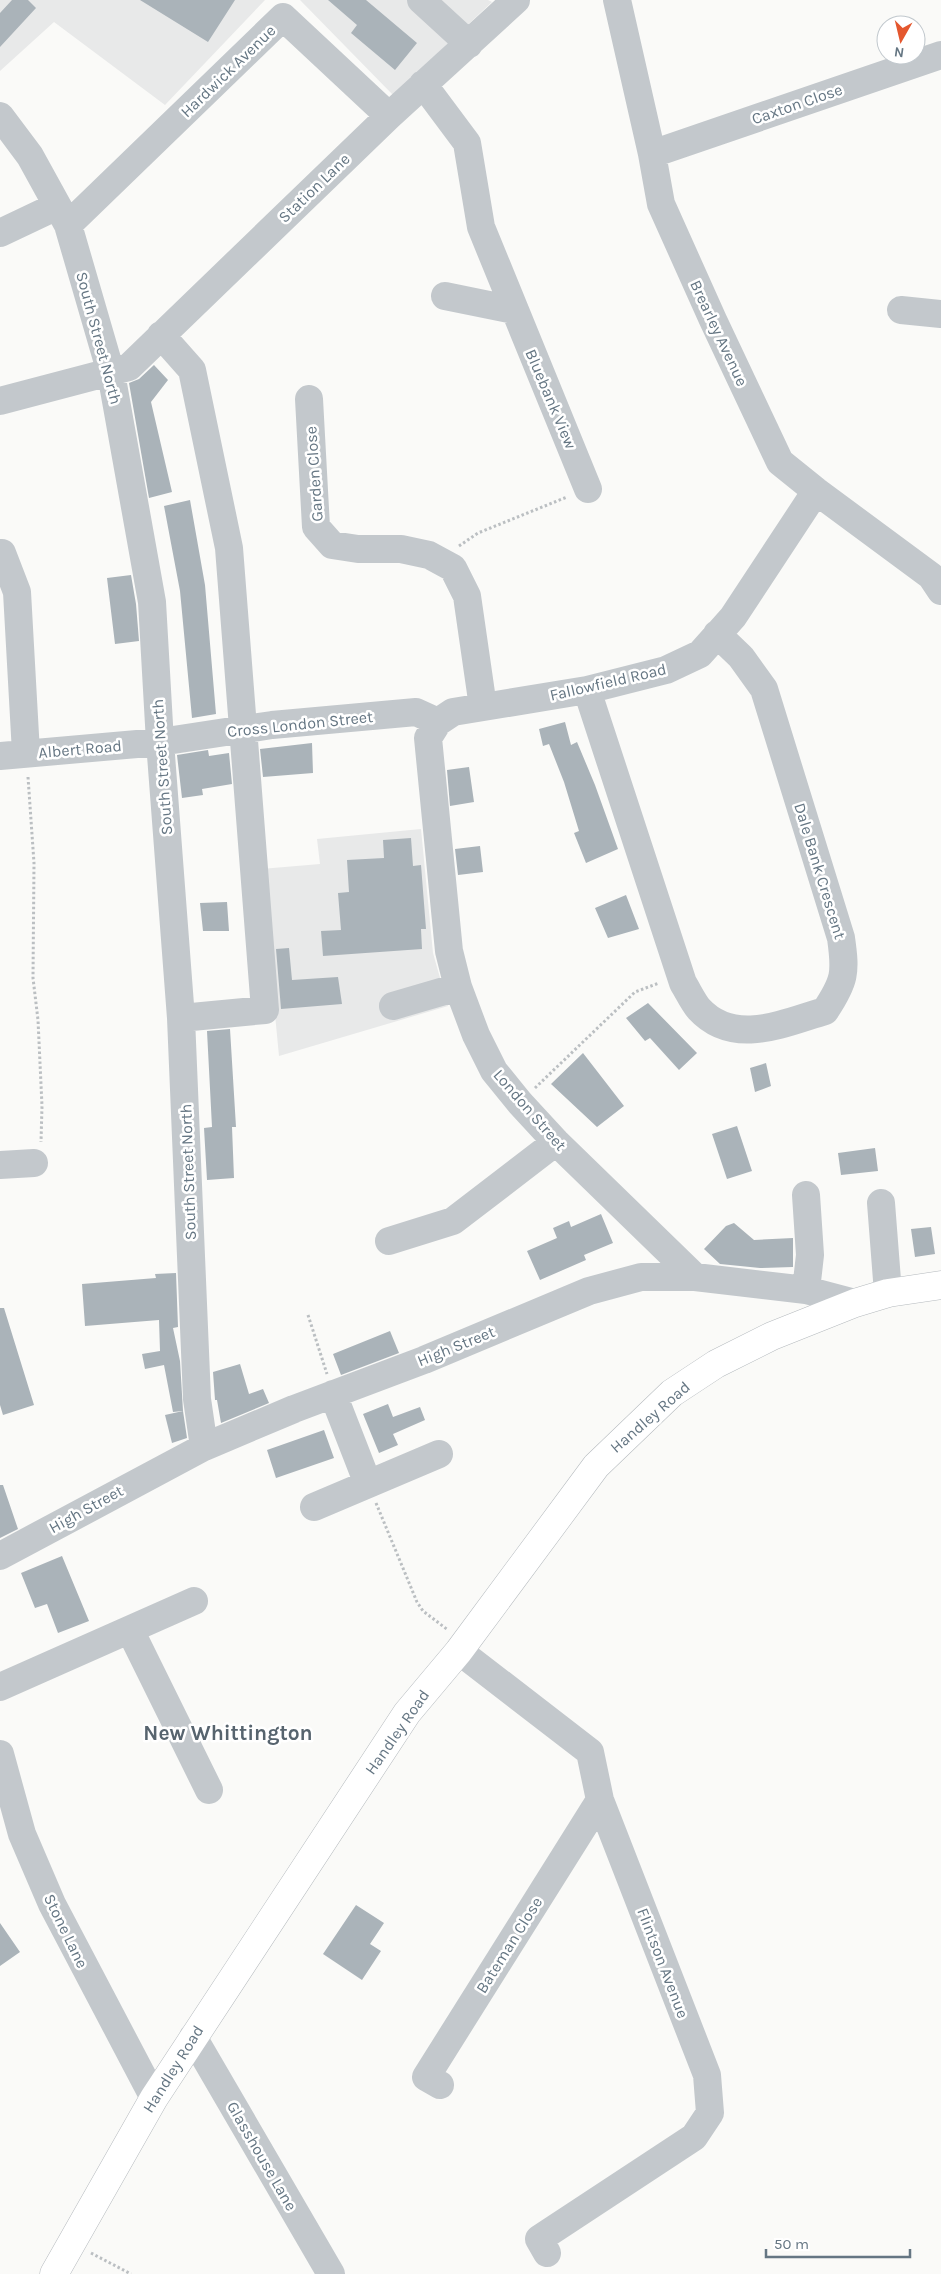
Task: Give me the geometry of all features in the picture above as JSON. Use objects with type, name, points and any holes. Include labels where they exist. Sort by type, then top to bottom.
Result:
[{"type":"main road","points":[[855,1303],[888,1293],[941,1285]]},
{"type":"main road","name":"Handley Road","points":[[54,2274],[71,2241],[154,2098],[407,1713],[462,1647],[596,1466],[672,1393],[716,1364],[772,1336],[855,1303]]},
{"type":"street","points":[[421,0],[469,44]]},
{"type":"street","name":"Station Lane","points":[[0,402],[128,367],[389,116],[516,0]]},
{"type":"street","name":"Brearley Avenue","points":[[617,0],[652,154],[661,204],[712,320],[780,462],[931,576],[941,591]]},
{"type":"street","name":"Hardwick Avenue","points":[[63,215],[283,18],[389,116]]},
{"type":"street","name":"Caxton Close","points":[[652,154],[941,55]]},
{"type":"street","name":"Bluebank View","points":[[423,84],[467,143],[481,227],[588,489]]},
{"type":"street","name":"South Street North","points":[[0,116],[30,156],[63,215],[111,373],[152,602],[160,742],[181,1018],[197,1399],[204,1447]]},
{"type":"street","points":[[0,232],[63,215]]},
{"type":"street","points":[[445,296],[514,310]]},
{"type":"street","points":[[901,310],[941,314]]},
{"type":"street","points":[[161,335],[192,370],[229,548],[245,729],[265,1010],[181,1018]]},
{"type":"street","name":"Garden Close","points":[[309,399],[316,527],[332,545],[358,549],[401,548],[428,555],[453,568],[466,596],[483,707]]},
{"type":"street","name":"Fallowfield Road","points":[[438,722],[453,712],[587,690],[666,670],[700,654],[733,618],[816,491]]},
{"type":"street","points":[[2,553],[17,592],[13,755]]},
{"type":"street","name":"Dale Bank Crescent","points":[[587,690],[681,975],[699,1009],[725,1028],[755,1031],[825,1011],[839,990],[845,968],[841,938],[764,689],[740,657],[717,634]]},
{"type":"street","name":"Cross London Street","points":[[160,742],[272,725],[416,712],[438,722]]},
{"type":"street","name":"London Street","points":[[438,722],[428,738],[448,951],[458,987],[476,1035],[494,1071],[520,1103],[556,1142],[695,1276]]},
{"type":"street","name":"Albert Road","points":[[13,755],[160,742]]},
{"type":"street","points":[[393,1006],[458,987]]},
{"type":"street","points":[[389,1241],[453,1221],[556,1142]]},
{"type":"street","points":[[0,1165],[34,1163]]},
{"type":"street","points":[[806,1195],[810,1255],[806,1290]]},
{"type":"street","points":[[881,1203],[888,1293]]},
{"type":"street","name":"High Street","points":[[0,1556],[204,1447],[333,1394],[424,1360],[589,1291],[641,1277],[695,1276],[806,1290],[855,1303]]},
{"type":"street","points":[[333,1394],[368,1484]]},
{"type":"street","points":[[314,1507],[439,1454]]},
{"type":"street","points":[[0,1687],[194,1601]]},
{"type":"street","points":[[130,1630],[209,1790]]},
{"type":"street","name":"Flintson Avenue","points":[[462,1647],[590,1752],[600,1800],[707,2075],[710,2113],[694,2137],[540,2239],[547,2253]]},
{"type":"street","name":"Stone Lane","points":[[1,1764],[22,1834],[52,1904],[154,2098]]},
{"type":"street","name":"Bateman Close","points":[[440,2085],[426,2077],[600,1800]]},
{"type":"street","name":"Glasshouse Lane","points":[[193,2037],[331,2274]]},
{"type":"path","points":[[439,561],[478,533],[588,489]]},
{"type":"path","points":[[13,755],[34,863],[33,978],[38,1020],[42,1106],[42,1140],[34,1163]]},
{"type":"path","points":[[520,1103],[635,992],[681,975]]},
{"type":"path","points":[[308,1315],[333,1394]]},
{"type":"path","points":[[368,1484],[417,1602],[423,1611],[462,1647]]},
{"type":"path","points":[[71,2241],[131,2274]]},
{"type":"shaded area","points":[[0,0],[265,0],[165,105],[54,22],[0,71]]},
{"type":"shaded area","points":[[300,0],[488,0],[492,2],[393,95]]},
{"type":"shaded area","points":[[421,829],[433,953],[448,1006],[279,1056],[261,869],[320,864],[317,839]]},
{"type":"building","points":[[12,0],[28,0],[36,8],[0,47],[0,13]]},
{"type":"building","points":[[140,0],[235,0],[208,42]]},
{"type":"building","points":[[328,0],[366,0],[417,43],[395,70],[351,33],[357,25]]},
{"type":"building","points":[[154,365],[168,380],[151,402],[172,492],[149,498],[129,383],[139,379]]},
{"type":"building","points":[[190,500],[205,585],[216,714],[192,718],[180,591],[164,506]]},
{"type":"building","points":[[131,575],[139,641],[115,644],[107,578]]},
{"type":"building","points":[[565,722],[571,745],[577,742],[595,785],[618,849],[586,863],[574,833],[579,831],[564,782],[549,744],[543,746],[539,729]]},
{"type":"building","points":[[312,743],[313,773],[263,777],[260,749]]},
{"type":"building","points":[[208,750],[209,756],[229,753],[232,784],[202,789],[203,795],[182,798],[177,755]]},
{"type":"building","points":[[469,767],[474,802],[450,806],[447,770]]},
{"type":"building","points":[[411,838],[413,866],[421,865],[426,929],[421,929],[422,949],[323,956],[321,931],[341,930],[338,893],[349,892],[347,860],[384,858],[383,840]]},
{"type":"building","points":[[480,846],[483,872],[458,875],[455,849]]},
{"type":"building","points":[[626,895],[639,929],[608,938],[595,908]]},
{"type":"building","points":[[227,902],[229,931],[203,931],[200,903]]},
{"type":"building","points":[[289,948],[292,980],[338,977],[342,1004],[281,1009],[276,949]]},
{"type":"building","points":[[648,1003],[697,1053],[679,1070],[650,1038],[645,1041],[626,1018]]},
{"type":"building","points":[[230,1029],[236,1127],[232,1127],[234,1178],[207,1180],[204,1128],[212,1127],[207,1031]]},
{"type":"building","points":[[583,1053],[624,1106],[597,1127],[551,1084]]},
{"type":"building","points":[[766,1063],[771,1086],[755,1092],[750,1068]]},
{"type":"building","points":[[737,1126],[752,1171],[727,1179],[712,1134]]},
{"type":"building","points":[[875,1148],[878,1171],[841,1175],[838,1153]]},
{"type":"building","points":[[601,1214],[613,1243],[584,1255],[586,1260],[540,1280],[527,1251],[557,1238],[553,1228],[569,1221],[571,1227]]},
{"type":"building","points":[[734,1223],[754,1240],[793,1238],[793,1267],[760,1268],[720,1264],[704,1249],[726,1226]]},
{"type":"building","points":[[931,1227],[935,1254],[915,1257],[911,1229]]},
{"type":"building","points":[[176,1273],[178,1327],[173,1328],[180,1361],[183,1411],[173,1412],[164,1365],[145,1369],[142,1354],[160,1351],[159,1320],[85,1326],[82,1284],[156,1278],[155,1274]]},
{"type":"building","points":[[0,1308],[4,1308],[34,1405],[3,1415],[0,1405]]},
{"type":"building","points":[[390,1331],[399,1353],[341,1375],[333,1354]]},
{"type":"building","points":[[240,1364],[249,1394],[263,1389],[269,1403],[221,1423],[217,1400],[215,1400],[213,1372]]},
{"type":"building","points":[[388,1404],[393,1417],[420,1407],[425,1420],[393,1434],[398,1445],[379,1453],[363,1414]]},
{"type":"building","points":[[183,1411],[187,1438],[172,1443],[165,1415]]},
{"type":"building","points":[[324,1430],[334,1458],[276,1478],[267,1450]]},
{"type":"building","points":[[0,1485],[3,1485],[18,1529],[0,1538]]},
{"type":"building","points":[[62,1556],[89,1621],[58,1633],[47,1604],[35,1608],[21,1573]]},
{"type":"building","points":[[356,1905],[384,1923],[370,1944],[381,1951],[362,1980],[323,1954]]},
{"type":"building","points":[[0,1923],[20,1952],[0,1966]]},
{"type":"district","name":"New Whittington","points":[[228,1733]]}]
